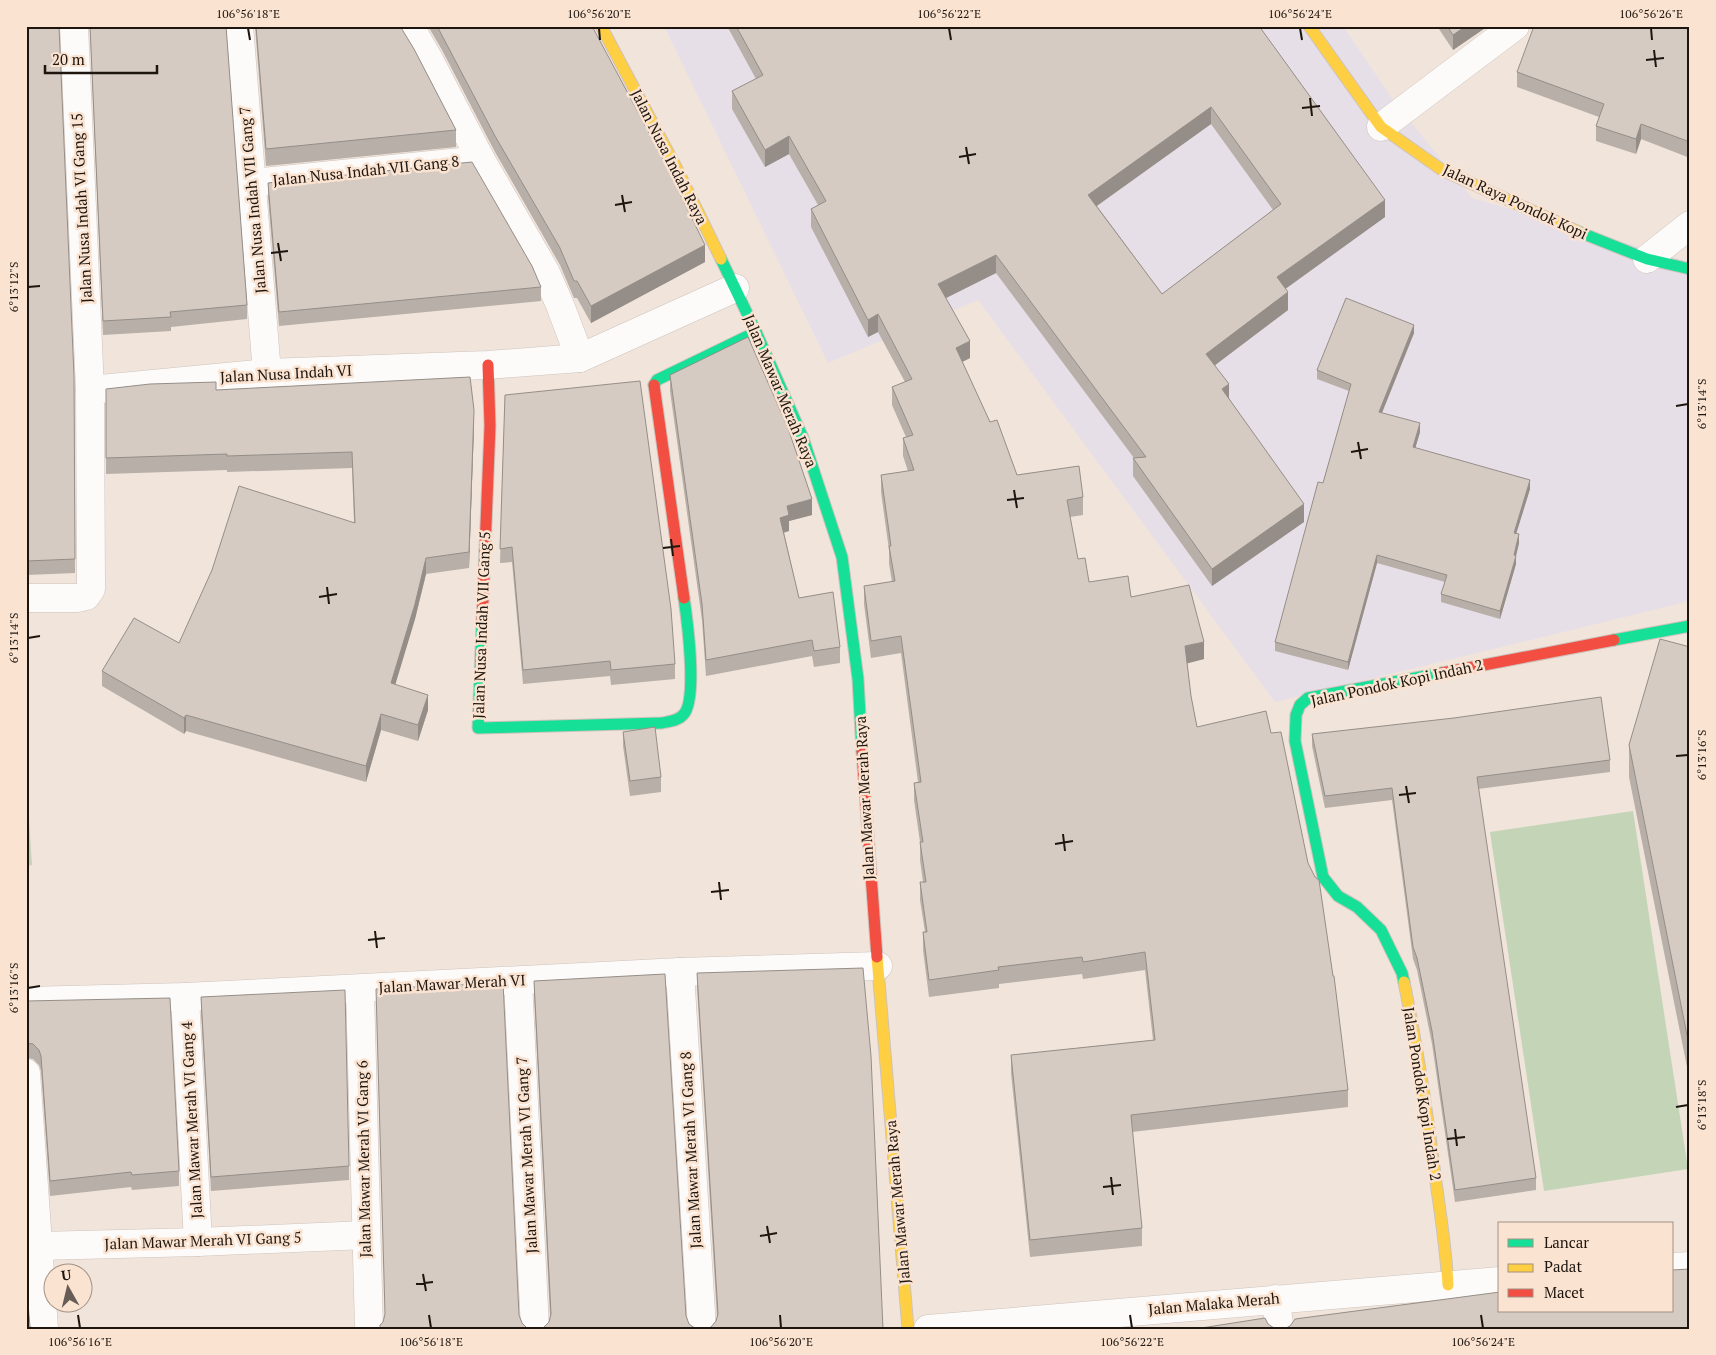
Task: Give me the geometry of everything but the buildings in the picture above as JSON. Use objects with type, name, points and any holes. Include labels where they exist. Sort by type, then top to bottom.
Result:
[{"type":"street","name":"Jalan Nusa Indah VI Gang 15","points":[[74,26],[90,390]]},
{"type":"street","name":"Jalan Nusa Indah VII Gang 7","points":[[239,26],[267,373]]},
{"type":"street","points":[[407,26],[428,58],[481,160],[546,273],[580,358]]},
{"type":"street","name":"Jalan Nusa Indah Raya","points":[[601,26],[677,169],[734,288]]},
{"type":"street","name":"Jalan Raya Pondok Kopi","points":[[1309,26],[1381,127],[1442,170],[1574,230],[1647,258],[1690,269]]},
{"type":"street","points":[[1381,127],[1515,26]]},
{"type":"street","name":"Jalan Nusa Indah VII Gang 8","points":[[251,183],[481,160]]},
{"type":"street","points":[[1647,258],[1690,226]]},
{"type":"street","name":"Jalan Nusa Indah VI","points":[[90,390],[267,373],[488,365],[580,358],[734,288]]},
{"type":"street","name":"Jalan Mawar Merah Raya","points":[[734,288],[756,332],[803,438],[842,557],[858,679],[867,834],[908,1329]]},
{"type":"street","name":"Jalan Nusa Indah VII Gang 5","points":[[488,365],[490,426],[478,728],[662,723],[677,720],[685,714],[691,689],[687,622],[653,392],[654,386],[656,380],[756,332]]},
{"type":"street","points":[[26,598],[78,598],[86,596],[91,589],[90,390]]},
{"type":"street","name":"Jalan Pondok Kopi Indah 2","points":[[1448,1286],[1446,1254],[1428,1118],[1417,1046],[1402,973],[1381,930],[1357,907],[1338,896],[1323,877],[1295,740],[1296,715],[1300,705],[1308,698],[1690,626]]},
{"type":"street","name":"Jalan Mawar Merah VI","points":[[26,1001],[185,997],[680,972],[878,966]]},
{"type":"street","name":"Jalan Mawar Merah VI Gang 8","points":[[680,972],[702,1329]]},
{"type":"street","name":"Jalan Mawar Merah VI Gang 7","points":[[518,981],[535,1329]]},
{"type":"street","name":"Jalan Mawar Merah VI Gang 6","points":[[360,989],[368,1329]]},
{"type":"street","name":"Jalan Mawar Merah VI Gang 4","points":[[185,997],[198,1242]]},
{"type":"street","points":[[26,1073],[44,1329]]},
{"type":"street","name":"Jalan Mawar Merah VI Gang 5","points":[[39,1246],[366,1235]]},
{"type":"street","points":[[1674,1267],[1690,1266]]},
{"type":"street","name":"Jalan Malaka Merah","points":[[928,1329],[1498,1281]]},
{"type":"street","points":[[1275,1299],[1280,1329]]},
{"type":"shaded area","points":[[664,26],[1343,26],[1393,100],[1472,198],[1690,262],[1690,601],[1275,702],[978,300],[828,363]]},
{"type":"green space","points":[[26,776],[32,865],[26,866]]},
{"type":"green space","points":[[1633,811],[1688,1169],[1544,1191],[1490,832]]},
{"type":"traffic: fast","points":[[1579,232],[1647,259],[1690,269]]},
{"type":"traffic: fast","points":[[721,259],[803,438],[842,557],[858,679],[862,751]]},
{"type":"traffic: fast","points":[[654,385],[657,380],[756,332]]},
{"type":"traffic: fast","points":[[482,623],[478,728],[662,723],[676,720],[683,715],[690,694],[690,659],[684,598]]},
{"type":"traffic: fast","points":[[1614,640],[1690,626]]},
{"type":"traffic: fast","points":[[1404,982],[1402,973],[1381,930],[1357,907],[1338,896],[1323,877],[1295,741],[1296,715],[1300,705],[1308,698],[1442,673]]},
{"type":"traffic: slow","points":[[601,26],[677,169],[721,259]]},
{"type":"traffic: slow","points":[[1309,26],[1381,127],[1442,170],[1579,232]]},
{"type":"traffic: slow","points":[[877,957],[908,1329]]},
{"type":"traffic: slow","points":[[1404,982],[1425,1102],[1443,1230],[1448,1285]]},
{"type":"traffic: jam","points":[[482,623],[490,426],[488,365]]},
{"type":"traffic: jam","points":[[654,385],[684,598]]},
{"type":"traffic: jam","points":[[1442,673],[1614,640]]},
{"type":"traffic: jam","points":[[862,751],[877,957]]}]
